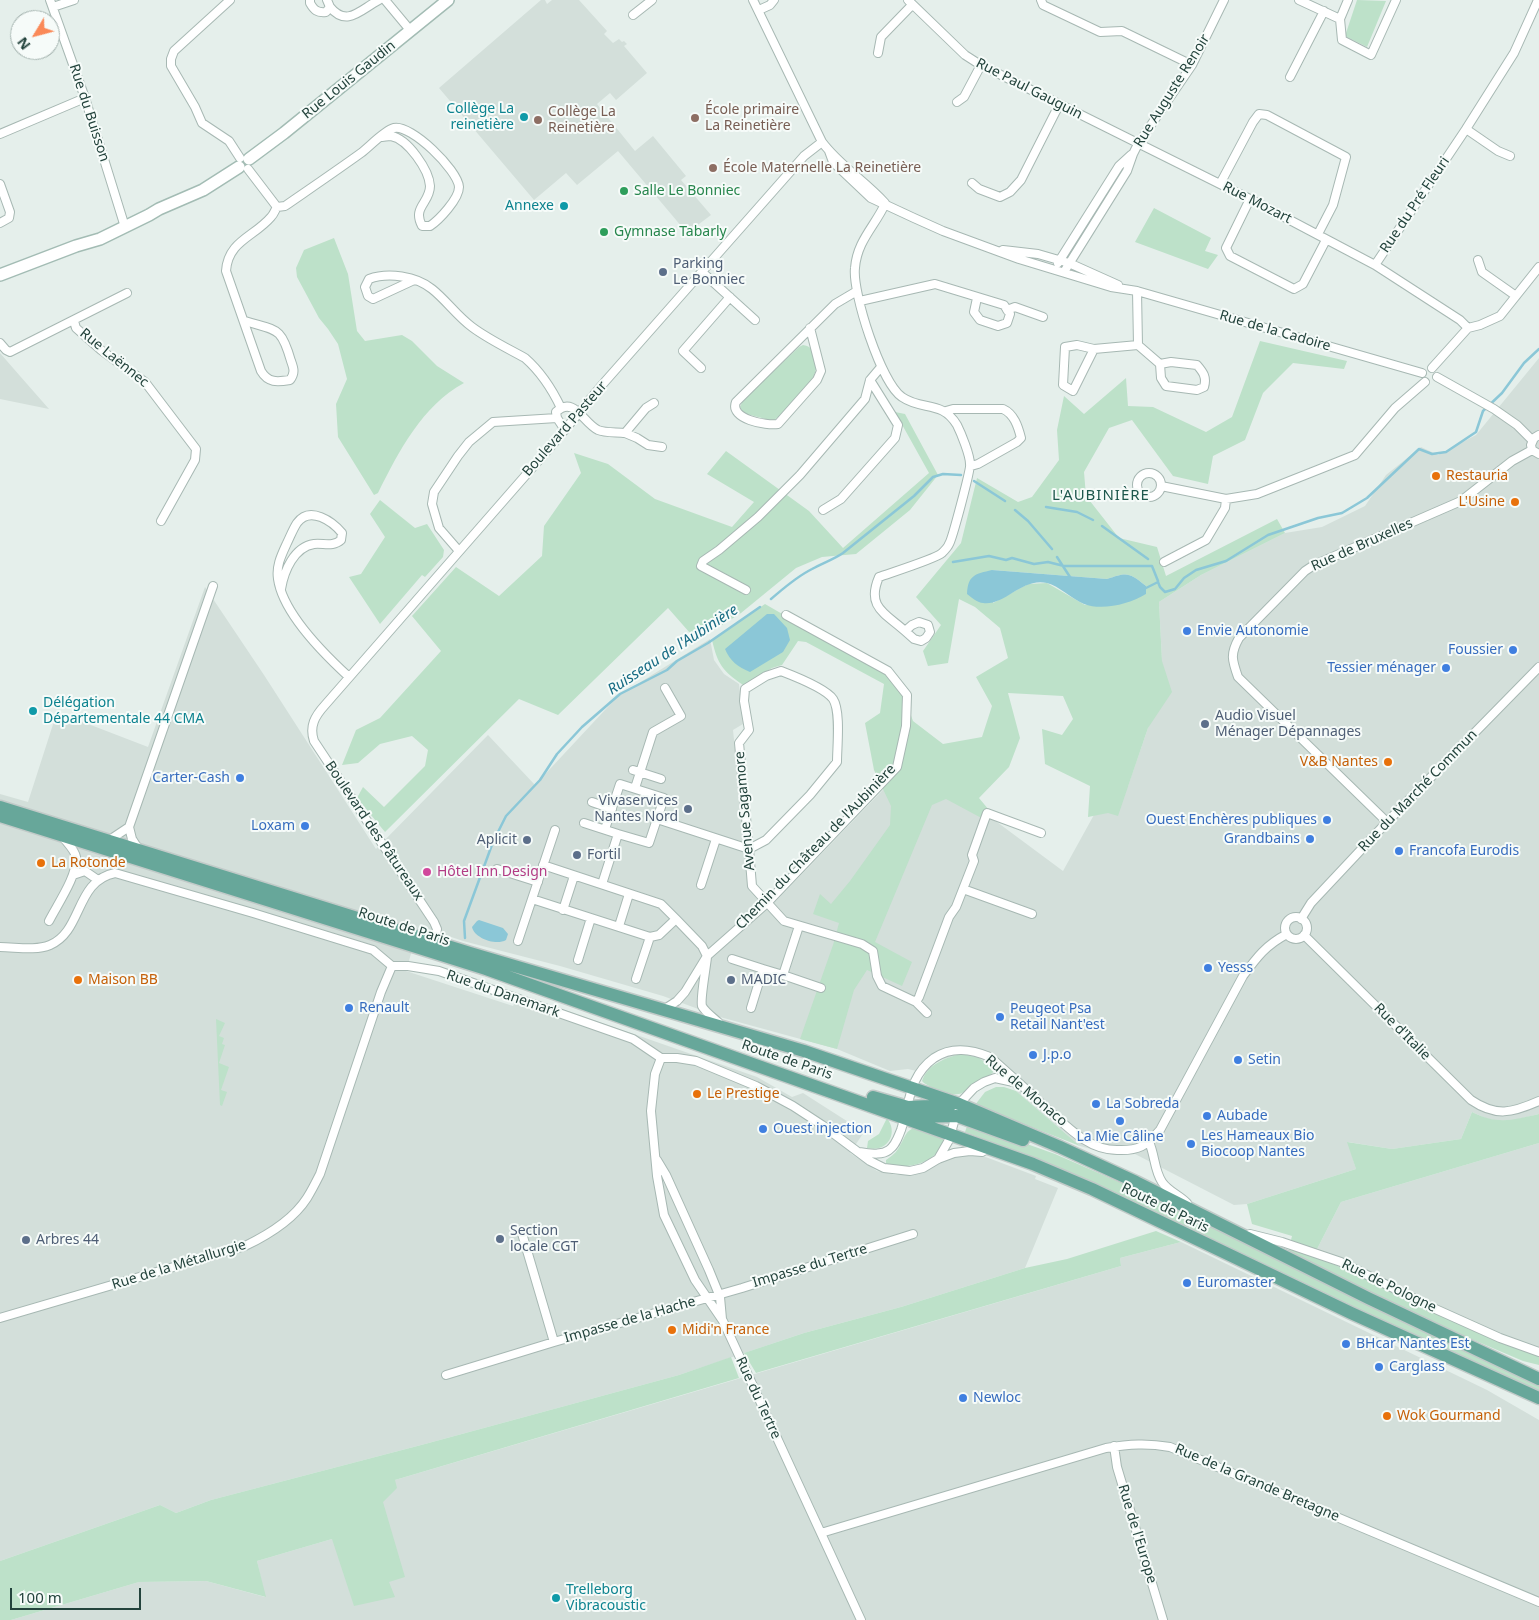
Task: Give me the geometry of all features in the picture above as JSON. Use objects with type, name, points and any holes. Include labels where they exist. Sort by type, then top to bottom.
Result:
[{"type":"main road","name":"Route de Paris","points":[[0,807],[435,942],[837,1062],[912,1087],[958,1110],[1060,1147],[1191,1209],[1386,1307],[1539,1379]]},
{"type":"main road","name":"Route de Paris","points":[[0,816],[486,969],[837,1094],[906,1112],[951,1134],[1083,1185],[1351,1313],[1538,1398]]},
{"type":"main road","points":[[906,1112],[925,1116],[958,1110]]},
{"type":"street","points":[[51,3],[74,0]]},
{"type":"street","points":[[230,0],[174,51],[171,58],[171,66],[202,123],[230,141],[277,207]]},
{"type":"street","points":[[310,0],[314,9],[320,13],[326,12],[329,3],[341,16],[357,14],[379,0]]},
{"type":"street","points":[[385,0],[410,30]]},
{"type":"street","name":"Rue Louis Gaudin","points":[[0,275],[76,246],[100,239],[159,209],[203,190],[244,163],[314,109],[448,0]]},
{"type":"street","points":[[633,15],[652,0]]},
{"type":"street","name":"Rue de la Cadoire","points":[[753,0],[833,162],[871,198],[942,231],[1019,259],[1111,287],[1137,291],[1422,373]]},
{"type":"street","points":[[759,10],[770,5],[774,0]]},
{"type":"street","points":[[1041,0],[1043,5],[1100,32],[1122,31],[1192,65]]},
{"type":"street","name":"Rue Auguste Renoir","points":[[1064,272],[1127,171],[1138,144],[1192,65],[1224,0]]},
{"type":"street","points":[[1299,0],[1340,19]]},
{"type":"street","points":[[1348,0],[1340,19],[1342,40],[1371,55],[1396,0]]},
{"type":"street","name":"Rue du Pré Fleuri","points":[[1468,328],[1460,320],[1375,265],[1466,129],[1514,53],[1538,0]]},
{"type":"street","points":[[878,53],[881,37],[910,2]]},
{"type":"street","name":"Rue Paul Gauguin","points":[[910,2],[965,55],[981,65],[1138,144]]},
{"type":"street","name":"Rue du Buisson","points":[[51,3],[85,98],[125,227]]},
{"type":"street","points":[[1290,77],[1324,11]]},
{"type":"street","points":[[957,102],[964,97],[981,65]]},
{"type":"street","points":[[0,134],[85,98]]},
{"type":"street","points":[[972,183],[979,189],[1000,197],[1010,192],[1020,180],[1059,105]]},
{"type":"street","points":[[1220,184],[1253,122],[1259,114],[1267,115],[1346,157],[1333,205],[1318,234]]},
{"type":"street","points":[[277,207],[286,206],[361,153],[380,137],[393,128],[403,128],[414,134],[437,154],[455,176],[459,188],[455,200],[439,220],[430,226],[422,226],[418,218],[420,209],[430,189],[426,170],[404,143],[392,136],[380,137]]},
{"type":"street","points":[[1466,129],[1498,152],[1510,156]]},
{"type":"street","name":"Boulevard Pasteur","points":[[314,720],[580,413],[602,384],[804,156],[822,142]]},
{"type":"street","name":"Rue Mozart","points":[[1138,144],[1318,234],[1375,265]]},
{"type":"street","name":"Rue Auguste Renoir","points":[[1055,269],[1119,166],[1133,154]]},
{"type":"street","points":[[0,184],[10,212],[10,218],[0,223]]},
{"type":"street","points":[[1250,200],[1226,248],[1230,256],[1294,288],[1302,284],[1326,240]]},
{"type":"street","points":[[1096,203],[1104,207]]},
{"type":"street","points":[[885,204],[861,242],[854,268],[857,290],[880,367],[891,386],[903,398],[914,403],[946,411],[953,409],[1003,410],[1009,412],[1019,431],[1021,438],[1017,442],[971,466]]},
{"type":"street","points":[[245,321],[272,329],[278,332],[285,340],[294,370],[294,375],[290,380],[271,381],[265,378],[226,271],[230,253],[271,217],[277,207]]},
{"type":"street","points":[[1083,223],[1091,228]]},
{"type":"street","name":"Rue de la Cadoire","points":[[994,249],[1038,254],[1060,260],[1128,289]]},
{"type":"street","points":[[1478,260],[1482,272],[1516,296]]},
{"type":"street","points":[[1425,382],[1422,379],[1422,373],[1427,368],[1432,368],[1468,328],[1500,316],[1539,267]]},
{"type":"street","points":[[702,272],[755,320]]},
{"type":"street","points":[[414,280],[373,299],[368,296],[365,287],[369,279],[378,276],[394,276],[414,280],[431,288],[472,327],[525,358],[539,371],[561,408]]},
{"type":"street","points":[[860,301],[936,284],[1004,305],[1010,314],[1007,322],[998,326],[980,320],[974,312],[977,298]]},
{"type":"street","points":[[810,328],[821,371],[817,380],[778,424],[772,425],[739,415],[734,406],[736,402],[810,328],[841,298],[857,290]]},
{"type":"street","points":[[1137,291],[1138,345]]},
{"type":"street","name":"Rue Laënnec","points":[[0,343],[10,352],[127,293]]},
{"type":"street","points":[[701,368],[683,351],[730,298]]},
{"type":"street","points":[[1007,310],[1015,307],[1043,317]]},
{"type":"street","name":"Rue Laënnec","points":[[74,321],[76,328],[101,350],[145,382],[196,448],[195,460],[161,521]]},
{"type":"street","points":[[1094,348],[1073,391],[1063,385],[1065,347],[1077,344],[1094,348],[1138,345],[1160,364],[1161,378],[1166,386],[1197,390],[1204,387],[1204,372],[1197,365],[1171,362],[1160,364]]},
{"type":"street","points":[[746,590],[701,566],[702,561],[719,550],[758,517],[800,475],[864,399],[870,380],[880,367]]},
{"type":"street","points":[[1432,368],[1437,376],[1494,408],[1536,438],[1531,445],[1536,452]]},
{"type":"street","points":[[1161,486],[1226,499],[1257,494],[1355,455],[1395,408],[1425,382],[1433,383],[1437,376]]},
{"type":"street","points":[[823,510],[841,500],[895,438],[898,425],[870,380]]},
{"type":"street","points":[[626,433],[646,408],[654,403]]},
{"type":"street","points":[[565,430],[557,418],[556,412],[566,406],[574,408],[598,430],[626,433],[648,445],[662,447]]},
{"type":"street","points":[[906,631],[876,605],[873,590],[879,577],[940,555],[950,543],[971,466],[957,425],[946,411]]},
{"type":"street","points":[[459,551],[439,528],[432,504],[434,492],[458,456],[469,442],[493,422],[557,418]]},
{"type":"street","name":"Rue de Bruxelles","points":[[1387,822],[1238,677],[1233,664],[1232,651],[1239,638],[1305,571],[1314,565],[1460,502],[1512,461],[1536,452]]},
{"type":"street","points":[[1164,562],[1206,540],[1225,508],[1226,499]]},
{"type":"street","points":[[281,589],[284,574],[295,556],[304,547],[315,544],[336,545],[341,540],[342,533],[336,525],[321,516],[308,516],[298,521],[278,564],[278,581],[281,589],[298,623],[317,646],[350,677]]},
{"type":"street","points":[[139,850],[132,839],[130,827],[213,586]]},
{"type":"street","name":"Chemin du Château de l'Aubinière","points":[[663,1010],[677,1001],[685,992],[707,956],[766,903],[897,767],[906,726],[907,695],[888,672],[786,615]]},
{"type":"street","name":"Rue du Marché Commun","points":[[1301,919],[1310,903],[1539,667]]},
{"type":"street","name":"Avenue Sagamore","points":[[749,849],[766,840],[810,795],[837,762],[837,710],[832,699],[810,684],[781,671],[766,676],[745,689],[744,701],[749,730],[739,743],[752,886],[784,920],[862,944],[873,951],[877,976],[882,986],[916,1002]]},
{"type":"street","points":[[635,788],[637,771],[653,732],[681,716],[665,688]]},
{"type":"street","name":"Boulevard des Pâtureaux","points":[[314,720],[312,733],[314,741],[434,922],[437,930],[435,942]]},
{"type":"street","points":[[637,771],[661,779]]},
{"type":"street","points":[[584,823],[605,830],[618,834],[649,843],[664,798],[620,784],[605,830]]},
{"type":"street","points":[[592,802],[612,809]]},
{"type":"street","points":[[927,1013],[916,1002],[949,917],[956,907],[974,861],[972,855],[987,813],[1041,833]]},
{"type":"street","points":[[657,820],[749,849]]},
{"type":"street","points":[[108,840],[130,827]]},
{"type":"street","points":[[518,941],[555,830]]},
{"type":"street","points":[[602,884],[618,834]]},
{"type":"street","points":[[49,921],[73,874],[76,857],[62,836]]},
{"type":"street","points":[[701,885],[716,839]]},
{"type":"street","points":[[543,865],[660,904],[702,946],[707,956],[701,999],[702,1007],[722,1027]]},
{"type":"street","points":[[497,869],[538,882]]},
{"type":"street","points":[[73,874],[85,871],[98,880]]},
{"type":"street","points":[[0,947],[40,948],[56,942],[64,934],[90,888],[98,880],[115,873],[253,912],[373,950],[392,966]]},
{"type":"street","points":[[563,910],[574,876]]},
{"type":"street","points":[[963,890],[1032,914]]},
{"type":"street","points":[[619,926],[629,894]]},
{"type":"street","points":[[532,899],[650,937],[659,935],[676,919]]},
{"type":"street","points":[[578,960],[591,918]]},
{"type":"street","points":[[1294,918],[1301,919],[1306,928],[1304,935],[1295,939],[1287,934],[1285,927],[1288,921],[1294,918]]},
{"type":"street","points":[[783,975],[799,926]]},
{"type":"street","points":[[1191,1209],[1183,1199],[1166,1188],[1161,1180],[1149,1142],[1160,1130],[1243,976],[1257,957],[1272,942],[1287,934]]},
{"type":"street","name":"Rue d'Italie","points":[[1304,935],[1471,1100],[1488,1110],[1510,1111],[1539,1101]]},
{"type":"street","points":[[636,979],[650,937]]},
{"type":"street","points":[[732,959],[821,988]]},
{"type":"street","name":"Rue du Danemark","points":[[392,966],[408,966],[438,971],[633,1039],[661,1058]]},
{"type":"street","name":"Rue de la Métallurgie","points":[[0,1318],[245,1246],[264,1237],[283,1224],[306,1200],[320,1174],[381,992],[392,966]]},
{"type":"street","points":[[751,1008],[763,969]]},
{"type":"street","name":"Rue de Monaco","points":[[906,1112],[912,1087],[920,1070],[941,1054],[964,1049],[990,1057],[1081,1138],[1105,1150],[1130,1151],[1149,1142]]},
{"type":"street","points":[[661,1058],[696,1061],[756,1086],[787,1102],[870,1161],[884,1168],[910,1171],[923,1168],[938,1159],[958,1152],[982,1152],[988,1147]]},
{"type":"street","name":"Rue du Tertre","points":[[661,1058],[655,1074],[651,1103],[657,1176],[664,1215],[684,1258],[706,1298],[723,1322],[861,1620]]},
{"type":"street","points":[[938,1159],[946,1148],[958,1110],[974,1088],[995,1078],[1020,1084]]},
{"type":"street","points":[[859,1152],[877,1154],[888,1151],[897,1139],[906,1112]]},
{"type":"street","points":[[656,1158],[666,1175],[719,1295],[723,1322]]},
{"type":"street","name":"Impasse de la Hache","points":[[521,1230],[554,1342]]},
{"type":"street","name":"Rue de Pologne","points":[[1235,1231],[1282,1242],[1341,1262],[1431,1307],[1539,1352]]},
{"type":"street","name":"Impasse du Tertre","points":[[706,1298],[913,1234]]},
{"type":"street","name":"Impasse de la Hache","points":[[446,1375],[706,1298]]},
{"type":"street","name":"Rue de la Grande Bretagne","points":[[821,1533],[1078,1456],[1114,1446],[1136,1443],[1170,1447],[1539,1602]]},
{"type":"street","name":"Rue de l'Europe","points":[[1114,1446],[1117,1468],[1163,1620]]},
{"type":"shaded area","name":"Collège La Reinetière","points":[[541,0],[545,0],[547,4],[552,0],[579,0],[607,31],[604,34],[613,43],[619,39],[627,44],[624,46],[647,73],[616,100],[610,93],[597,104],[635,151],[653,136],[686,176],[681,180],[711,215],[687,233],[618,151],[577,185],[566,173],[534,200],[439,88]]},
{"type":"shaded area","points":[[0,353],[20,376],[49,409],[0,399]]},
{"type":"shaded area","points":[[1539,358],[1539,1114],[1515,1120],[1498,1121],[1472,1112],[1461,1139],[1392,1149],[1348,1142],[1356,1169],[1247,1204],[1234,1205],[1135,1154],[1113,1155],[1080,1146],[1016,1091],[993,1067],[961,1054],[941,1060],[925,1073],[908,1069],[890,1071],[837,1049],[720,1017],[663,996],[560,966],[463,941],[419,926],[406,971],[513,1006],[519,994],[757,1077],[792,1097],[803,1093],[864,1132],[850,1153],[877,1171],[896,1175],[914,1174],[951,1158],[975,1153],[1036,1176],[1035,1179],[1058,1188],[1025,1268],[901,1307],[804,1333],[679,1375],[211,1500],[176,1513],[160,1505],[0,1561],[0,794],[28,802],[57,712],[148,747],[205,587],[376,849],[488,735],[535,785],[618,696],[710,639],[714,660],[724,674],[739,684],[743,724],[733,730],[743,830],[758,895],[776,901],[905,767],[974,805],[1063,871],[1111,784],[1128,786],[1148,728],[1162,661],[1159,602],[1201,575],[1285,533],[1322,527],[1365,506],[1386,475],[1421,447],[1438,455],[1476,435]]},
{"type":"shaded area","points":[[1539,1143],[1539,1356],[1435,1312],[1314,1255],[1341,1202]]},
{"type":"shaded area","points":[[1181,1242],[1487,1390],[1539,1420],[1539,1620],[11,1620],[139,1582],[206,1581],[265,1597],[257,1561],[332,1539],[395,1480],[1121,1266],[1120,1258]]},
{"type":"green space","points":[[1357,0],[1386,1],[1367,47],[1345,36]]},
{"type":"green space","points":[[1154,208],[1211,238],[1205,251],[1218,255],[1208,269],[1135,242]]},
{"type":"green space","points":[[334,238],[348,274],[357,331],[365,341],[402,335],[412,341],[437,366],[464,383],[436,404],[424,417],[403,446],[378,493],[374,495],[338,437],[336,404],[347,379],[338,344],[319,318],[297,277],[296,268],[304,250]]},
{"type":"green space","points":[[1260,341],[1347,361],[1344,369],[1293,363],[1263,393],[1245,440],[1213,456],[1208,484],[1173,476],[1132,420],[1109,428],[1084,472],[1086,496],[1119,538],[1157,547],[1166,576],[1277,519],[1285,533],[1201,575],[1159,602],[1162,661],[1172,692],[1148,728],[1118,816],[1108,813],[1088,817],[1090,786],[1045,764],[1042,729],[1062,735],[1073,719],[1063,696],[1008,693],[1020,738],[1009,767],[979,798],[989,810],[987,821],[946,799],[932,805],[875,942],[912,962],[902,986],[867,970],[854,990],[837,1049],[800,1039],[839,923],[813,914],[820,894],[831,904],[890,825],[891,806],[874,770],[865,723],[880,713],[884,684],[806,642],[798,641],[782,665],[772,668],[743,685],[722,666],[716,655],[712,640],[765,604],[886,674],[904,696],[913,721],[943,744],[982,737],[992,706],[976,677],[1008,658],[1000,628],[975,607],[959,599],[948,663],[928,666],[923,651],[941,625],[916,597],[961,543],[977,478],[1018,502],[1032,497],[1059,460],[1057,430],[1064,396],[1084,414],[1126,378],[1128,406],[1153,407],[1206,432],[1232,417]],"holes":[[[992,570],[1107,579],[1124,574],[1131,576],[1146,586],[1146,594],[1085,605],[1047,583],[1028,584],[993,603]]]},
{"type":"green space","points":[[803,345],[812,350],[816,366],[812,379],[802,393],[773,421],[743,413],[740,407],[743,400]]},
{"type":"green space","points":[[895,412],[905,414],[938,475],[910,510],[856,554],[822,557],[796,568],[741,613],[697,641],[668,608],[558,715],[519,699],[385,832],[357,798],[363,787],[384,807],[425,766],[428,750],[412,736],[380,744],[358,763],[342,765],[356,730],[380,718],[441,651],[412,616],[456,567],[499,596],[542,556],[544,526],[581,473],[574,453],[608,464],[655,499],[732,527],[754,502],[707,474],[726,451],[809,511],[843,548],[929,473]]},
{"type":"green space","points":[[380,500],[415,528],[427,524],[444,550],[443,557],[425,577],[422,575],[380,624],[349,577],[361,574],[385,537],[370,514]]},
{"type":"green space","points":[[216,1019],[225,1023],[219,1036],[224,1038],[222,1044],[225,1045],[219,1063],[229,1067],[221,1090],[227,1092],[222,1106],[220,1105]]},
{"type":"green space","points":[[961,1054],[979,1058],[995,1070],[989,1076],[958,1094],[942,1092],[922,1081],[928,1070],[933,1066],[943,1060]]},
{"type":"green space","points":[[996,1087],[1004,1087],[1016,1091],[1080,1146],[975,1105],[985,1092]]},
{"type":"green space","points":[[1472,1112],[1497,1120],[1539,1114],[1539,1143],[1341,1202],[1314,1255],[1435,1312],[1539,1356],[1539,1365],[1523,1361],[1422,1318],[1288,1252],[1292,1236],[1252,1224],[1247,1204],[1356,1169],[1347,1142],[1392,1149],[1461,1139]]},
{"type":"green space","points":[[887,1118],[892,1130],[889,1141],[880,1148],[867,1148],[868,1141],[879,1134]]},
{"type":"green space","points":[[968,1123],[1055,1154],[1174,1206],[1539,1382],[1539,1392],[1442,1350],[1037,1159],[965,1132]]},
{"type":"green space","points":[[916,1127],[946,1137],[943,1146],[930,1158],[913,1165],[895,1166],[886,1164],[886,1160],[897,1151],[907,1133]]},
{"type":"green space","points":[[1156,1231],[1181,1242],[1120,1258],[1121,1266],[756,1373],[744,1353],[804,1333],[901,1307],[1025,1268],[1067,1259]]},
{"type":"green space","points":[[731,1357],[739,1378],[395,1480],[397,1488],[383,1502],[405,1577],[389,1582],[395,1597],[354,1606],[332,1539],[257,1561],[266,1597],[206,1581],[139,1582],[11,1620],[0,1620],[0,1561],[160,1505],[176,1513],[211,1500],[679,1375]]},
{"type":"water","points":[[992,570],[1107,579],[1124,574],[1136,578],[1146,586],[1146,594],[1132,601],[1099,607],[1084,604],[1056,587],[1038,582],[1022,587],[991,603],[979,602],[967,594],[969,583],[974,576]]},
{"type":"water","points":[[767,614],[774,614],[787,628],[790,640],[783,652],[750,672],[735,663],[725,649]]},
{"type":"water","points":[[479,920],[503,928],[508,934],[506,940],[497,942],[481,938],[472,927]]},
{"type":"waterway","name":"Ruisseau de l'Aubinière","points":[[1144,589],[1158,582],[1165,592],[1175,589],[1184,578],[1196,570],[1226,561],[1268,535],[1318,518],[1342,513],[1367,498],[1419,449],[1432,454],[1446,452],[1476,432],[1483,411],[1502,393],[1524,363],[1539,349]]},
{"type":"waterway","name":"Ruisseau de l'Aubinière","points":[[771,599],[790,583],[843,553],[914,496],[933,477],[943,474],[961,475]]},
{"type":"waterway","name":"Ruisseau de l'Aubinière","points":[[974,481],[1005,501]]},
{"type":"waterway","points":[[1046,507],[1077,512],[1093,520]]},
{"type":"waterway","name":"Ruisseau de l'Aubinière","points":[[1015,510],[1028,521],[1052,549]]},
{"type":"waterway","points":[[1102,526],[1148,559]]},
{"type":"waterway","name":"Ruisseau de l'Aubinière","points":[[953,562],[989,556],[1006,560],[1012,558],[1034,564],[1048,562],[1064,566],[1152,566],[1158,581]]},
{"type":"waterway","name":"Ruisseau de l'Aubinière","points":[[1057,557],[1070,577]]},
{"type":"waterway","name":"Ruisseau de l'Aubinière","points":[[465,938],[464,921],[493,842],[506,816],[540,780],[557,754],[582,727],[620,694],[667,670],[677,661],[708,643],[760,607]]},
{"type":"place","name":"Collège La reinetière","points":[[524,117]]},
{"type":"place","name":"École primaire La Reinetière","points":[[695,118]]},
{"type":"place","name":"Collège La Reinetière","points":[[538,120]]},
{"type":"place","name":"École Maternelle La Reinetière","points":[[713,168]]},
{"type":"place","name":"Salle Le Bonniec","points":[[624,191]]},
{"type":"place","name":"Annexe","points":[[564,206]]},
{"type":"place","name":"Gymnase Tabarly","points":[[604,232]]},
{"type":"place","name":"Parking Le Bonniec","points":[[663,272]]},
{"type":"place","name":"Restauria","points":[[1436,476]]},
{"type":"place","name":"L'Usine","points":[[1515,502]]},
{"type":"place","name":"Envie Autonomie","points":[[1187,631]]},
{"type":"place","name":"Foussier","points":[[1513,650]]},
{"type":"place","name":"Tessier ménager","points":[[1446,668]]},
{"type":"place","name":"Délégation Départementale 44 CMA","points":[[33,711]]},
{"type":"place","name":"Audio Visuel Ménager Dépannages","points":[[1205,724]]},
{"type":"place","name":"V&B Nantes","points":[[1388,762]]},
{"type":"place","name":"Carter-Cash","points":[[240,778]]},
{"type":"place","name":"Vivaservices Nantes Nord","points":[[688,809]]},
{"type":"place","name":"Ouest Enchères publiques","points":[[1327,820]]},
{"type":"place","name":"Loxam","points":[[305,826]]},
{"type":"place","name":"Grandbains","points":[[1310,839]]},
{"type":"place","name":"Aplicit","points":[[527,840]]},
{"type":"place","name":"Francofa Eurodis","points":[[1399,851]]},
{"type":"place","name":"Fortil","points":[[577,855]]},
{"type":"place","name":"La Rotonde","points":[[41,863]]},
{"type":"place","name":"Hôtel Inn Design","points":[[427,872]]},
{"type":"place","name":"Yesss","points":[[1208,968]]},
{"type":"place","name":"Maison BB","points":[[78,980]]},
{"type":"place","name":"MADIC","points":[[731,980]]},
{"type":"place","name":"Renault","points":[[349,1008]]},
{"type":"place","name":"Peugeot Psa Retail Nant'est","points":[[1000,1017]]},
{"type":"place","name":"J.p.o","points":[[1033,1055]]},
{"type":"place","name":"Setin","points":[[1238,1060]]},
{"type":"place","name":"Le Prestige","points":[[697,1094]]},
{"type":"place","name":"La Sobreda","points":[[1096,1104]]},
{"type":"place","name":"Aubade","points":[[1207,1116]]},
{"type":"place","name":"La Mie Câline","points":[[1120,1121]]},
{"type":"place","name":"Ouest injection","points":[[763,1129]]},
{"type":"place","name":"Les Hameaux Bio Biocoop Nantes","points":[[1191,1144]]},
{"type":"place","name":"Section locale CGT","points":[[500,1239]]},
{"type":"place","name":"Arbres 44","points":[[26,1240]]},
{"type":"place","name":"Euromaster","points":[[1187,1283]]},
{"type":"place","name":"Midi'n France","points":[[672,1330]]},
{"type":"place","name":"BHcar Nantes Est","points":[[1346,1344]]},
{"type":"place","name":"Carglass","points":[[1379,1367]]},
{"type":"place","name":"Newloc","points":[[963,1398]]},
{"type":"place","name":"Wok Gourmand","points":[[1387,1416]]},
{"type":"place","name":"Trelleborg Vibracoustic","points":[[556,1598]]},
{"type":"district","name":"L'AUBINIÈRE","points":[[1101,496]]}]
